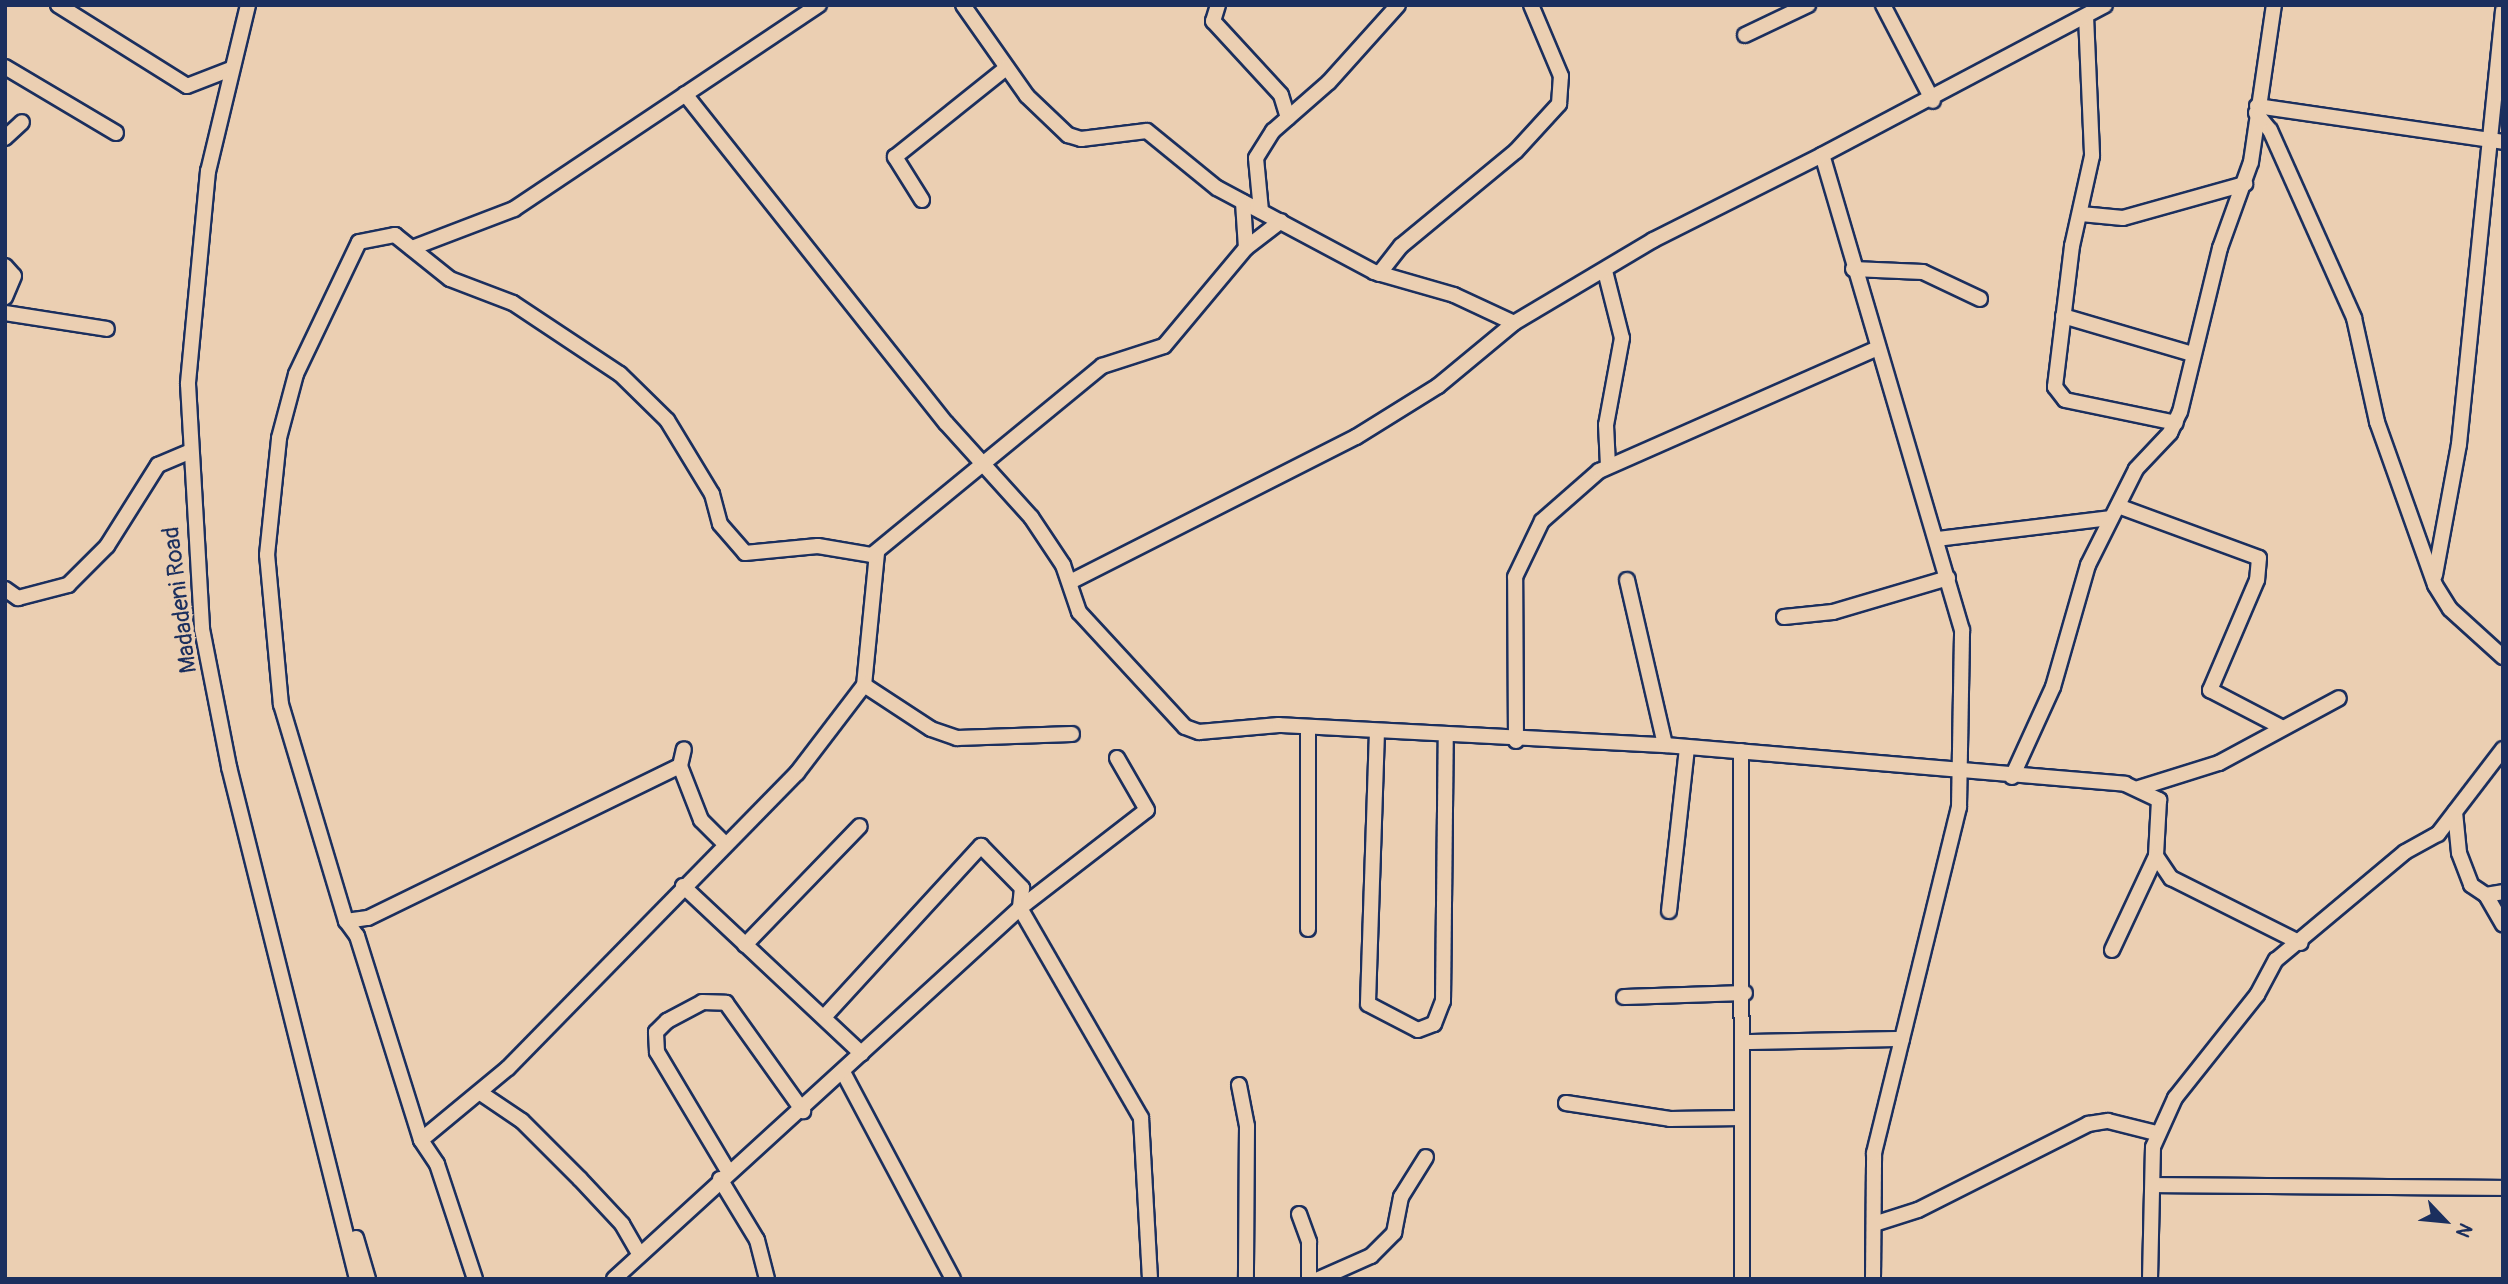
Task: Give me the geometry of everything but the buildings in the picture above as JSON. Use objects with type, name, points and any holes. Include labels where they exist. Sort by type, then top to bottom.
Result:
[{"type":"street","points":[[58,5],[187,86],[231,69]]},
{"type":"street","name":"Madadeni Road","points":[[248,5],[231,69],[199,252],[190,452],[202,629],[224,742],[335,1181],[357,1279]]},
{"type":"street","points":[[412,248],[514,209],[820,5]]},
{"type":"street","points":[[963,5],[1006,68],[1068,135],[1081,139],[1147,131],[1194,172],[1243,202],[1379,274],[1443,292],[1514,323]]},
{"type":"street","points":[[1218,5],[1213,21],[1281,94],[1288,117]]},
{"type":"street","points":[[1261,211],[1256,158],[1288,117],[1398,5]]},
{"type":"street","points":[[1379,274],[1401,246],[1516,151],[1559,104],[1561,76],[1531,5]]},
{"type":"street","points":[[1745,35],[1808,5]]},
{"type":"street","points":[[1883,5],[1933,102]]},
{"type":"street","points":[[1070,582],[1238,501],[1405,409],[1514,323],[1713,208],[1933,102],[2105,5]]},
{"type":"street","points":[[2012,777],[2053,687],[2088,565],[2136,469],[2176,423],[2192,354],[2245,184],[2274,5]]},
{"type":"street","points":[[2435,585],[2459,444],[2495,142],[2503,10]]},
{"type":"street","points":[[2086,16],[2092,156],[2063,316],[2057,393],[2176,423]]},
{"type":"street","points":[[5,67],[116,132]]},
{"type":"street","points":[[922,200],[895,157],[1006,68]]},
{"type":"street","points":[[685,94],[985,467],[1031,517],[1070,582],[1079,612],[1185,727],[1199,732],[1308,727],[1446,734],[1516,741],[1665,745],[1687,749],[1960,766],[2012,777],[2139,788],[2219,763],[2339,698]]},
{"type":"street","points":[[2257,110],[2495,142]]},
{"type":"street","points":[[2257,110],[2354,318],[2377,422],[2435,585],[2450,609],[2503,657]]},
{"type":"street","points":[[5,138],[22,122]]},
{"type":"street","points":[[1822,155],[1876,349],[1937,539],[1962,630],[1960,766],[1956,827],[1874,1153],[1873,1279]]},
{"type":"street","points":[[2081,214],[2123,218],[2245,184]]},
{"type":"street","points":[[1243,202],[1247,248]]},
{"type":"street","points":[[475,1279],[437,1164],[421,1140],[357,936],[346,921],[281,705],[267,555],[270,497],[296,374],[359,242],[395,235],[450,279],[545,323],[651,401],[712,494],[720,524],[745,553],[818,546],[877,553],[985,467],[1102,366],[1164,346],[1247,248],[1281,221]]},
{"type":"street","points":[[5,266],[14,276],[5,297]]},
{"type":"street","points":[[1853,269],[1923,272],[1980,299]]},
{"type":"street","points":[[1605,271],[1622,338],[1606,425],[1608,466]]},
{"type":"street","points":[[5,313],[107,329]]},
{"type":"street","points":[[2063,316],[2192,354]]},
{"type":"street","points":[[1516,741],[1515,577],[1542,520],[1584,480],[1608,466],[1876,349]]},
{"type":"street","points":[[5,589],[12,600],[68,585],[107,546],[158,465],[190,452]]},
{"type":"street","points":[[1937,539],[2114,512],[2259,558],[2258,580],[2210,690],[2283,728]]},
{"type":"street","points":[[421,1140],[482,1094],[683,886],[797,773],[864,685],[877,553]]},
{"type":"street","points":[[1784,617],[1833,612],[1948,578]]},
{"type":"street","points":[[1627,580],[1665,745]]},
{"type":"street","points":[[864,685],[931,729],[957,738],[1072,734]]},
{"type":"street","points":[[1308,727],[1308,929]]},
{"type":"street","points":[[1377,730],[1368,1004],[1418,1030],[1434,1024],[1443,1001],[1446,734]]},
{"type":"street","points":[[684,749],[680,766],[701,820],[725,844]]},
{"type":"street","points":[[1670,911],[1687,749]]},
{"type":"street","points":[[2150,1279],[2156,1133],[2276,960],[2301,943],[2392,862],[2438,834],[2503,749]]},
{"type":"street","points":[[1741,751],[1745,993],[1742,1279]]},
{"type":"street","points":[[614,1279],[724,1175],[844,1074],[1020,908],[1147,810],[1117,758]]},
{"type":"street","points":[[346,921],[368,918],[680,766]]},
{"type":"street","points":[[2112,950],[2156,856],[2162,806],[2139,788]]},
{"type":"street","points":[[2455,812],[2467,874],[2486,895],[2503,925]]},
{"type":"street","points":[[745,945],[860,826]]},
{"type":"street","points":[[825,1016],[981,846],[1022,887],[1020,908],[1141,1118],[1150,1279]]},
{"type":"street","points":[[2156,856],[2180,884],[2301,943]]},
{"type":"street","points":[[683,886],[825,1016],[862,1055]]},
{"type":"street","points":[[2486,895],[2503,892]]},
{"type":"street","points":[[357,936],[368,918]]},
{"type":"street","points":[[1624,998],[1745,993]]},
{"type":"street","points":[[767,1279],[757,1240],[657,1052],[656,1032],[667,1021],[702,1002],[726,1003],[803,1111]]},
{"type":"street","points":[[1745,1042],[1902,1039]]},
{"type":"street","points":[[844,1074],[953,1279]]},
{"type":"street","points":[[1239,1085],[1247,1126],[1246,1279]]},
{"type":"street","points":[[482,1094],[522,1121],[580,1179],[622,1224],[639,1254]]},
{"type":"street","points":[[1566,1103],[1670,1119],[1742,1118]]},
{"type":"street","points":[[1874,1224],[1918,1210],[2088,1124],[2108,1121],[2156,1133]]},
{"type":"street","points":[[1319,1279],[1362,1262],[1394,1233],[1401,1197],[1426,1157]]},
{"type":"street","name":"Madadeni Road","points":[[335,1181],[368,1279]]},
{"type":"street","points":[[2153,1185],[2503,1188]]},
{"type":"street","points":[[1299,1214],[1309,1242],[1309,1279]]}]
